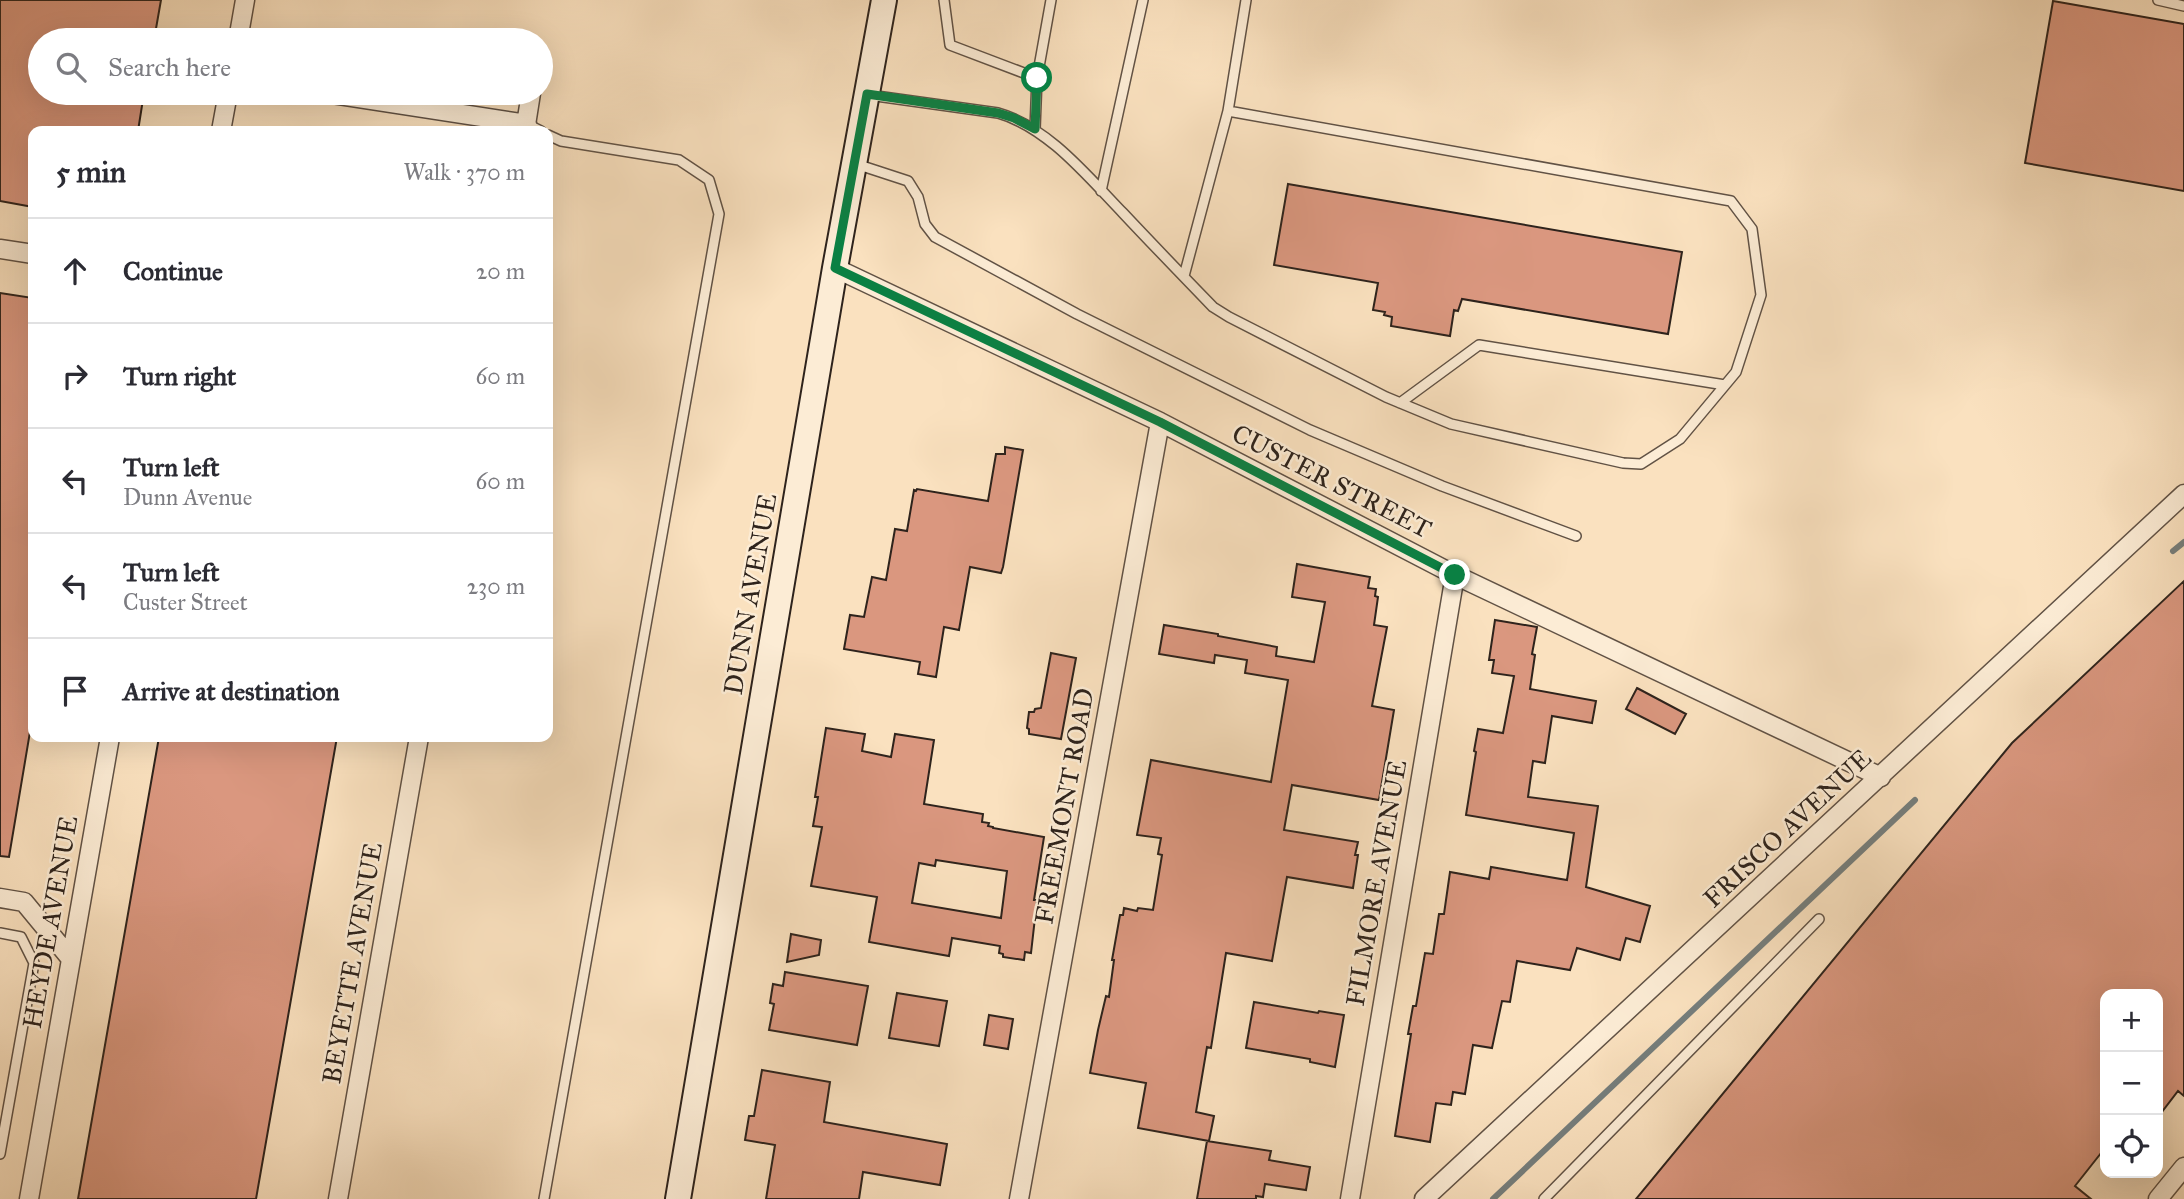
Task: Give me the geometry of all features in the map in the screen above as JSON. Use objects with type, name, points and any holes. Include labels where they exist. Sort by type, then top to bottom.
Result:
[{"type":"main road","name":"DUNN AVENUE","points":[[678,1199],[835,268],[884,0]]},
{"type":"street","points":[[240,28],[245,0]]},
{"type":"street","points":[[222,126],[226,105]]},
{"type":"street","points":[[395,105],[514,126]]},
{"type":"street","points":[[531,105],[531,126]]},
{"type":"street","points":[[0,249],[28,253]]},
{"type":"street","name":"CUSTER STREET","points":[[835,268],[1160,422],[1455,575],[1881,776]]},
{"type":"street","name":"FREEMONT ROAD","points":[[1019,1199],[1160,422]]},
{"type":"street","name":"FRISCO AVENUE","points":[[1424,1199],[2184,494]]},
{"type":"street","name":"FILMORE AVENUE","points":[[1350,1199],[1455,575]]},
{"type":"street","name":"HEYDE AVENUE","points":[[29,1199],[109,742]]},
{"type":"street","name":"BEYETTE AVENUE","points":[[338,1199],[418,742]]},
{"type":"street","points":[[0,898],[24,902],[71,959]]},
{"type":"street","points":[[2158,1199],[2184,1167]]},
{"type":"lane","points":[[944,0],[950,45],[1037,78]]},
{"type":"lane","points":[[1035,129],[1037,78],[1051,0]]},
{"type":"lane","points":[[1101,191],[1143,0]]},
{"type":"lane","points":[[1184,276],[1228,111],[1246,0]]},
{"type":"lane","points":[[2158,0],[2184,6]]},
{"type":"lane","points":[[867,94],[998,113],[1035,129],[1079,167],[1213,307],[1400,403],[1451,424],[1623,463],[1642,464],[1679,439],[1736,372],[1761,295],[1752,229],[1731,201],[1228,111]]},
{"type":"lane","points":[[544,1199],[719,214],[709,180],[679,160],[561,141],[553,137]]},
{"type":"lane","points":[[854,164],[908,181],[918,197],[925,224],[935,237],[1077,314],[1310,430],[1442,486],[1576,536]]},
{"type":"lane","points":[[1400,403],[1479,345],[1725,385]]},
{"type":"lane","points":[[1544,1199],[1819,919]]},
{"type":"lane","points":[[0,933],[21,937],[34,962],[3,1119],[0,1154]]},
{"type":"building","points":[[0,0],[161,0],[156,28],[28,28],[28,105],[142,105],[139,126],[28,126],[28,206],[0,201]]},
{"type":"building","points":[[2053,1],[2184,24],[2184,191],[2025,163]]},
{"type":"building","points":[[1288,184],[1682,252],[1668,334],[1462,299],[1458,311],[1454,310],[1450,336],[1391,326],[1392,317],[1384,315],[1385,312],[1373,310],[1378,283],[1274,265]]},
{"type":"building","points":[[0,293],[28,297],[28,742],[9,857],[0,856]]},
{"type":"building","points":[[1005,447],[1023,450],[1003,567],[1001,573],[970,567],[959,630],[944,627],[936,677],[918,674],[920,662],[844,649],[850,615],[864,617],[872,577],[886,580],[895,529],[907,531],[914,490],[988,501],[996,454],[1005,454]]},
{"type":"building","points":[[1297,564],[1370,577],[1368,588],[1376,589],[1375,596],[1378,597],[1374,625],[1387,627],[1372,706],[1394,710],[1379,800],[1292,785],[1284,830],[1358,842],[1353,888],[1287,877],[1272,961],[1226,953],[1211,1048],[1207,1047],[1196,1112],[1214,1116],[1209,1141],[1138,1128],[1146,1083],[1090,1073],[1106,996],[1109,997],[1120,915],[1123,915],[1124,908],[1153,910],[1162,855],[1158,854],[1161,838],[1137,835],[1151,760],[1271,782],[1288,680],[1245,673],[1247,660],[1215,655],[1214,663],[1159,654],[1164,625],[1277,647],[1276,656],[1314,662],[1325,602],[1292,597]]},
{"type":"building","points":[[2184,581],[2184,1096],[2178,1091],[2163,1110],[2163,989],[2100,989],[2100,1154],[2075,1186],[2091,1199],[1636,1199],[2012,743]]},
{"type":"building","points":[[1495,620],[1537,627],[1530,689],[1596,701],[1592,723],[1552,716],[1545,763],[1533,761],[1528,797],[1598,806],[1586,887],[1650,906],[1640,942],[1626,938],[1620,960],[1577,948],[1570,970],[1517,961],[1510,1002],[1502,1001],[1492,1048],[1473,1045],[1465,1094],[1453,1092],[1451,1105],[1436,1103],[1430,1142],[1395,1136],[1413,1006],[1416,1006],[1425,953],[1433,954],[1439,914],[1444,914],[1450,872],[1489,879],[1491,867],[1567,880],[1574,833],[1466,815],[1478,729],[1503,733],[1514,676],[1492,673],[1494,660],[1489,660]]},
{"type":"building","points":[[1051,653],[1076,658],[1061,739],[1029,734],[1027,728],[1029,712],[1041,708]]},
{"type":"building","points":[[1637,688],[1686,714],[1675,734],[1626,709]]},
{"type":"building","points":[[826,728],[865,734],[862,751],[891,757],[895,734],[934,740],[924,804],[983,814],[982,822],[989,823],[988,826],[993,828],[1044,837],[1034,900],[1037,900],[1031,953],[1025,952],[1024,960],[1003,957],[1003,954],[999,953],[1000,946],[952,938],[949,956],[869,942],[877,897],[811,886],[822,827],[813,826],[818,797],[815,797]],"holes":[[[936,860],[1007,871],[1001,918],[912,903],[919,863],[935,866]]]},
{"type":"building","points":[[158,742],[336,742],[256,1199],[78,1199]]},
{"type":"building","points":[[791,934],[821,940],[819,955],[787,962]]},
{"type":"building","points":[[785,972],[868,986],[857,1045],[769,1030],[774,1004],[770,1003],[773,984],[783,986]]},
{"type":"building","points":[[897,993],[947,1001],[939,1046],[889,1038]]},
{"type":"building","points":[[1254,1002],[1344,1015],[1335,1067],[1310,1062],[1310,1059],[1246,1048]]},
{"type":"building","points":[[989,1015],[1013,1019],[1008,1049],[984,1045]]},
{"type":"building","points":[[762,1070],[830,1082],[824,1122],[947,1144],[940,1185],[863,1172],[859,1199],[766,1199],[775,1145],[745,1140],[749,1116],[754,1116]]},
{"type":"building","points":[[1207,1141],[1271,1151],[1269,1160],[1310,1167],[1306,1190],[1265,1184],[1263,1197],[1256,1196],[1256,1199],[1197,1199]]},
{"type":"waterway","points":[[2173,551],[2184,542]]},
{"type":"waterway","points":[[1493,1199],[1915,800]]},
{"type":"route","points":[[1037,78],[1035,129],[998,113],[867,94],[835,268],[1160,422],[1455,575]]}]
